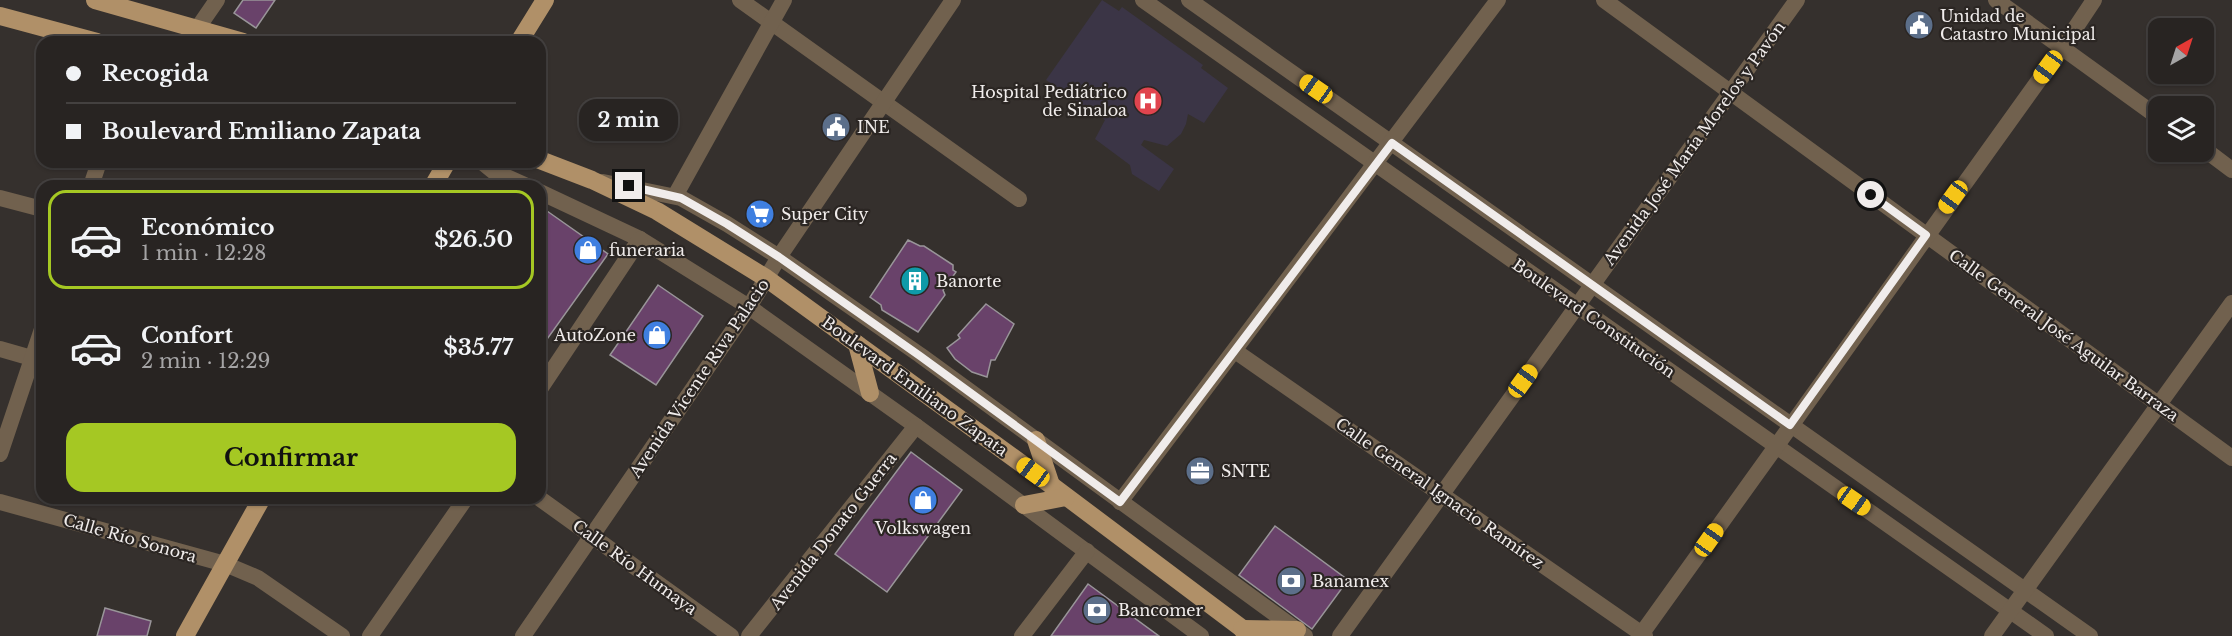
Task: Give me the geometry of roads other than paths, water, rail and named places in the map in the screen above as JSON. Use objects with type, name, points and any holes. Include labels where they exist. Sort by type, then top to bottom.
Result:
[{"type":"main road","points":[[95,0],[222,36]]},
{"type":"main road","points":[[523,36],[545,0]]},
{"type":"main road","points":[[0,16],[75,36]]},
{"type":"main road","name":"Boulevard Emiliano Zapata","points":[[546,162],[592,180],[688,228],[766,278],[1066,496],[1247,632]]},
{"type":"main road","points":[[857,344],[870,393]]},
{"type":"main road","points":[[1036,440],[1051,485]]},
{"type":"main road","points":[[1024,505],[1066,496]]},
{"type":"main road","points":[[184,636],[259,504]]},
{"type":"main road","points":[[1247,632],[1301,633]]},
{"type":"street","points":[[197,29],[217,0]]},
{"type":"street","points":[[740,0],[1019,199]]},
{"type":"street","points":[[675,196],[784,0]]},
{"type":"street","name":"Avenida Vicente Riva Palacio","points":[[523,636],[749,307],[779,257],[953,0]]},
{"type":"street","name":"Boulevard Constitución","points":[[1143,0],[2046,636]]},
{"type":"street","points":[[1120,502],[1498,0]]},
{"type":"street","name":"Calle General José Aguilar Barraza","points":[[1605,0],[2232,458]]},
{"type":"street","name":"Avenida José María Morelos y Pavón","points":[[1340,636],[1797,0]]},
{"type":"street","points":[[1995,0],[2148,110]]},
{"type":"street","points":[[1642,635],[2094,0]]},
{"type":"street","points":[[1187,31],[1200,3]]},
{"type":"street","name":"Boulevard Constitución","points":[[1200,3],[1392,143],[2090,636]]},
{"type":"street","points":[[2214,156],[2232,170]]},
{"type":"street","points":[[489,168],[513,180]]},
{"type":"street","name":"Boulevard Emiliano Zapata","points":[[592,180],[675,196],[727,224],[779,257],[1301,633]]},
{"type":"street","name":"Boulevard Emiliano Zapata","points":[[546,195],[640,239],[749,307],[916,426],[1201,636]]},
{"type":"street","points":[[0,198],[36,207]]},
{"type":"street","points":[[546,380],[640,239]]},
{"type":"street","points":[[1992,636],[2232,303]]},
{"type":"street","points":[[0,349],[36,360]]},
{"type":"street","name":"Calle General Ignacio Ramírez","points":[[1235,351],[1642,635]]},
{"type":"street","points":[[0,454],[36,363]]},
{"type":"street","name":"Avenida Donato Guerra","points":[[749,636],[916,426]]},
{"type":"street","name":"Calle Río Sonora","points":[[0,502],[225,564],[258,578],[342,636]]},
{"type":"street","name":"Calle Río Humaya","points":[[546,503],[731,636]]},
{"type":"street","points":[[370,636],[462,504]]},
{"type":"street","points":[[1022,636],[1087,551]]},
{"type":"place","name":"Unidad de Catastro Municipal","points":[[1919,25]]},
{"type":"place","name":"Hospital Pediátrico de Sinaloa","points":[[1148,101]]},
{"type":"place","name":"INE","points":[[836,127]]},
{"type":"place","name":"Super City","points":[[760,214]]},
{"type":"place","name":"funeraria","points":[[588,250]]},
{"type":"place","name":"Banorte","points":[[915,281]]},
{"type":"place","name":"AutoZone","points":[[657,335]]},
{"type":"place","name":"SNTE","points":[[1200,471]]},
{"type":"place","name":"Volkswagen","points":[[923,500]]},
{"type":"place","name":"Banamex","points":[[1291,581]]},
{"type":"place","name":"Bancomer","points":[[1097,610]]}]
